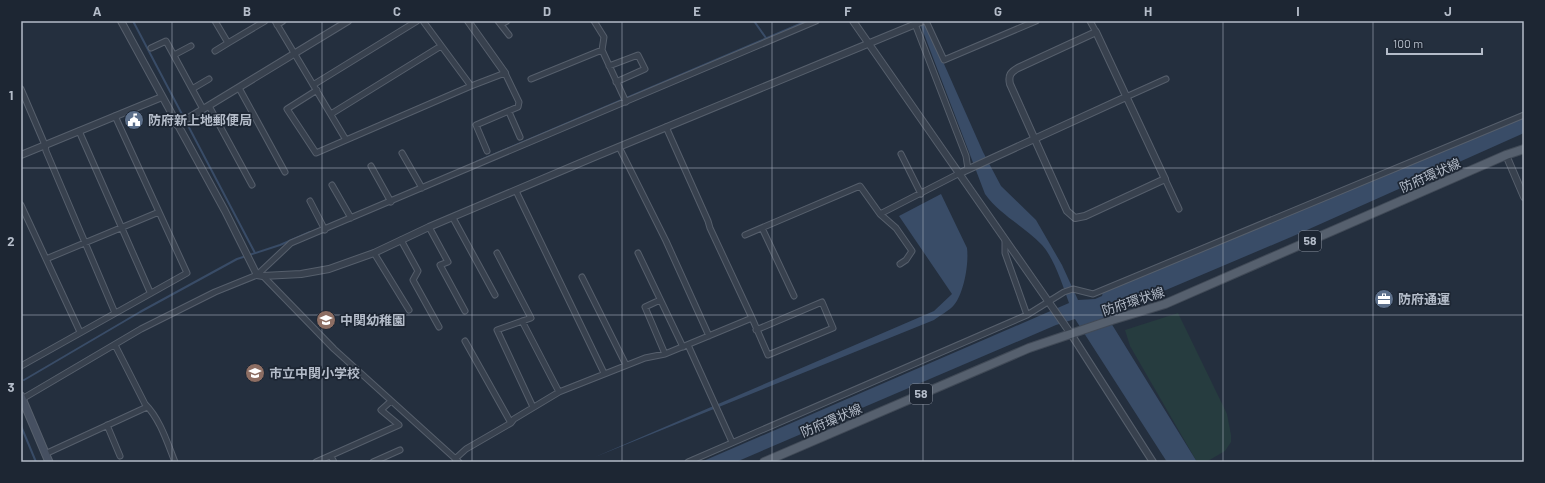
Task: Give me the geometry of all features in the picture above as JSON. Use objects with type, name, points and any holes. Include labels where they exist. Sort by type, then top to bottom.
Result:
[{"type":"main road","name":"防府環状線","points":[[1506,155],[1524,144]]},
{"type":"main road","name":"防府環状線","points":[[764,462],[1022,351],[1112,320],[1165,304],[1506,155],[1524,149]]},
{"type":"main road","points":[[22,398],[49,462]]},
{"type":"street","points":[[121,21],[260,276],[334,349],[457,460],[466,449],[511,423],[533,407],[559,392],[645,358],[665,354],[752,318]]},
{"type":"street","points":[[215,21],[228,43]]},
{"type":"street","points":[[215,51],[265,21]]},
{"type":"street","points":[[283,21],[276,23],[346,140]]},
{"type":"street","points":[[177,125],[348,21]]},
{"type":"street","points":[[313,85],[417,21]]},
{"type":"street","points":[[423,21],[471,86]]},
{"type":"street","points":[[468,21],[504,73],[519,102],[518,107],[509,112],[476,125],[487,152]]},
{"type":"street","points":[[507,21],[500,23],[509,35]]},
{"type":"street","points":[[594,21],[604,37],[602,50],[626,102]]},
{"type":"street","points":[[260,276],[291,243],[325,230],[816,21]]},
{"type":"street","points":[[853,21],[958,174],[1071,334],[1153,462]]},
{"type":"street","points":[[926,21],[944,60],[1036,21]]},
{"type":"street","points":[[1090,21],[1179,209]]},
{"type":"street","points":[[22,398],[141,329],[215,292],[260,276],[301,274],[329,269],[374,252],[618,147],[919,23],[970,168]]},
{"type":"street","points":[[1096,32],[1018,68],[1010,75],[1010,84],[1067,211],[1075,218],[1085,216],[1165,179]]},
{"type":"street","points":[[151,48],[166,41],[203,109]]},
{"type":"street","points":[[174,55],[191,46]]},
{"type":"street","points":[[331,114],[441,46]]},
{"type":"street","points":[[531,79],[602,50]]},
{"type":"street","points":[[609,66],[638,55],[645,69],[616,82]]},
{"type":"street","points":[[316,90],[287,109],[316,153],[504,73]]},
{"type":"street","points":[[192,89],[209,79]]},
{"type":"street","points":[[880,214],[970,168],[1035,140],[1166,79]]},
{"type":"street","points":[[239,88],[285,172]]},
{"type":"street","points":[[21,89],[46,145],[46,151],[115,313]]},
{"type":"street","points":[[21,155],[162,97]]},
{"type":"street","points":[[209,106],[252,185]]},
{"type":"street","points":[[509,112],[520,138]]},
{"type":"street","points":[[688,462],[887,377],[906,366],[1027,315],[1064,292],[1073,289],[1093,294],[1524,115]]},
{"type":"street","points":[[21,366],[150,292],[187,273],[115,116]]},
{"type":"street","points":[[666,127],[710,228],[752,318],[756,330],[768,355],[833,328],[822,302],[756,330]]},
{"type":"street","points":[[79,131],[150,292]]},
{"type":"street","points":[[618,147],[666,241],[709,336]]},
{"type":"street","points":[[402,153],[422,188]]},
{"type":"street","points":[[902,154],[921,194]]},
{"type":"street","points":[[1506,155],[1524,196]]},
{"type":"street","points":[[371,166],[391,202]]},
{"type":"street","points":[[332,185],[351,218]]},
{"type":"street","points":[[745,235],[860,186],[880,214],[896,228],[912,251],[906,260],[900,264]]},
{"type":"street","points":[[516,191],[604,373]]},
{"type":"street","points":[[310,201],[325,230]]},
{"type":"street","points":[[21,205],[80,332]]},
{"type":"street","points":[[46,258],[160,212]]},
{"type":"street","points":[[453,218],[495,295]]},
{"type":"street","points":[[430,227],[448,262],[440,266],[465,311]]},
{"type":"street","points":[[762,228],[794,296]]},
{"type":"street","points":[[401,240],[418,271],[413,280],[440,327]]},
{"type":"street","points":[[1005,240],[1005,253],[1027,315]]},
{"type":"street","points":[[374,252],[410,310]]},
{"type":"street","points":[[497,253],[531,318],[497,330],[533,407]]},
{"type":"street","points":[[638,253],[660,300],[685,346],[732,442]]},
{"type":"street","points":[[582,277],[626,365]]},
{"type":"street","points":[[660,300],[645,308],[665,354]]},
{"type":"street","points":[[522,321],[559,392]]},
{"type":"street","points":[[465,341],[511,423]]},
{"type":"street","points":[[115,345],[145,404],[150,408],[160,426],[175,462]]},
{"type":"street","points":[[316,462],[399,425],[382,410],[391,401]]},
{"type":"street","points":[[45,454],[147,407]]},
{"type":"street","points":[[107,425],[120,456]]},
{"type":"street","points":[[373,462],[400,450]]},
{"type":"street","points":[[331,456],[334,462]]},
{"type":"green space","points":[[1178,313],[1227,414],[1231,435],[1231,442],[1225,451],[1206,462],[1197,462],[1130,346],[1125,330]]},
{"type":"water","points":[[919,21],[925,21],[983,152],[1001,186],[1036,220],[1062,265],[1078,300],[1095,299],[1102,296],[1103,292],[1524,115],[1524,133],[1298,234],[1166,290],[1103,310],[1197,462],[1167,462],[1075,319],[1056,325],[736,462],[701,462],[1069,303],[1058,272],[1042,245],[998,208],[985,194]]},
{"type":"water","points":[[941,194],[967,248],[966,269],[963,286],[958,300],[950,309],[934,320],[595,457],[934,311],[952,294],[899,216]]},
{"type":"waterway","points":[[133,21],[255,253]]},
{"type":"waterway","points":[[754,21],[766,38]]},
{"type":"waterway","points":[[476,162],[807,21]]},
{"type":"waterway","points":[[24,380],[140,312],[237,259],[280,245],[310,232]]},
{"type":"waterway","points":[[21,426],[36,462]]},
{"type":"place","name":"防府新上地郵便局","points":[[134,120]]},
{"type":"place","name":"防府通運","points":[[1384,299]]},
{"type":"place","name":"中関幼稚園","points":[[326,320]]},
{"type":"place","name":"市立中関小学校","points":[[255,373]]}]
